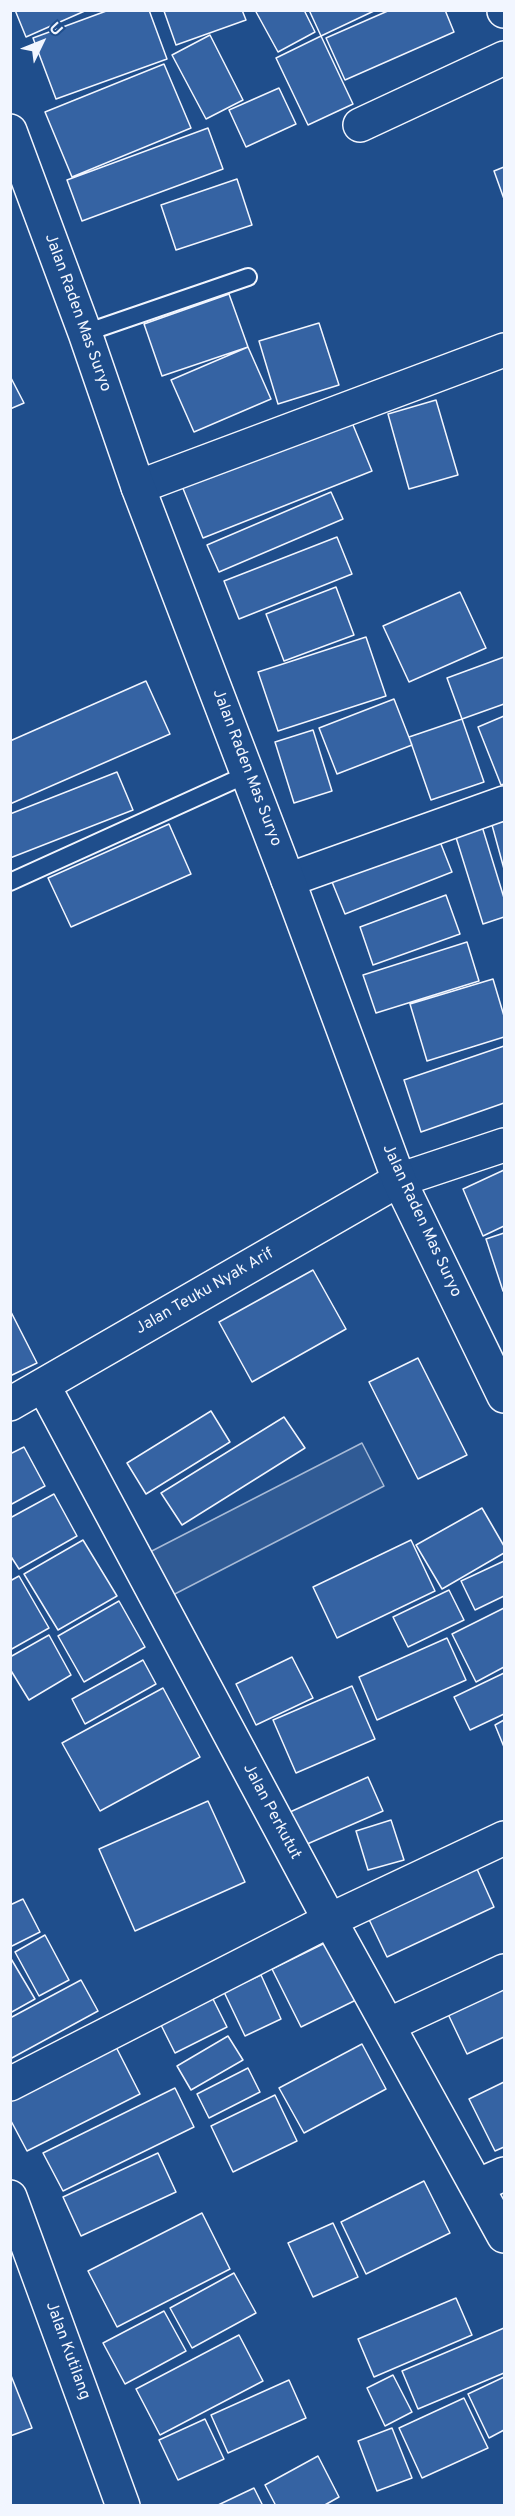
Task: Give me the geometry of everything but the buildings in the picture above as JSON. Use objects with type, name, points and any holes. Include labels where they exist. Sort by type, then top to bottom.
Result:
[{"type":"street","points":[[360,125],[504,58]]},
{"type":"street","name":"Jalan Raden Mas Suryo","points":[[10,131],[86,333],[138,487],[288,880],[399,1180],[504,1396]]},
{"type":"street","points":[[138,487],[504,350]]},
{"type":"street","points":[[288,880],[504,803]]},
{"type":"street","name":"Jalan Teuku Nyak Arif","points":[[10,1404],[399,1180],[504,1145]]},
{"type":"street","name":"Jalan Perkutut","points":[[43,1385],[388,2025],[491,2180],[504,2236]]},
{"type":"street","points":[[10,2084],[330,1920],[504,1838]]},
{"type":"street","points":[[388,2025],[504,1971]]},
{"type":"street","name":"Jalan Kutilang","points":[[10,2197],[123,2505]]},
{"type":"lane","points":[[86,333],[248,277]]},
{"type":"lane","points":[[10,882],[248,774]]},
{"type":"shaded area","points":[[362,1443],[384,1486],[169,1597],[146,1554]]}]
